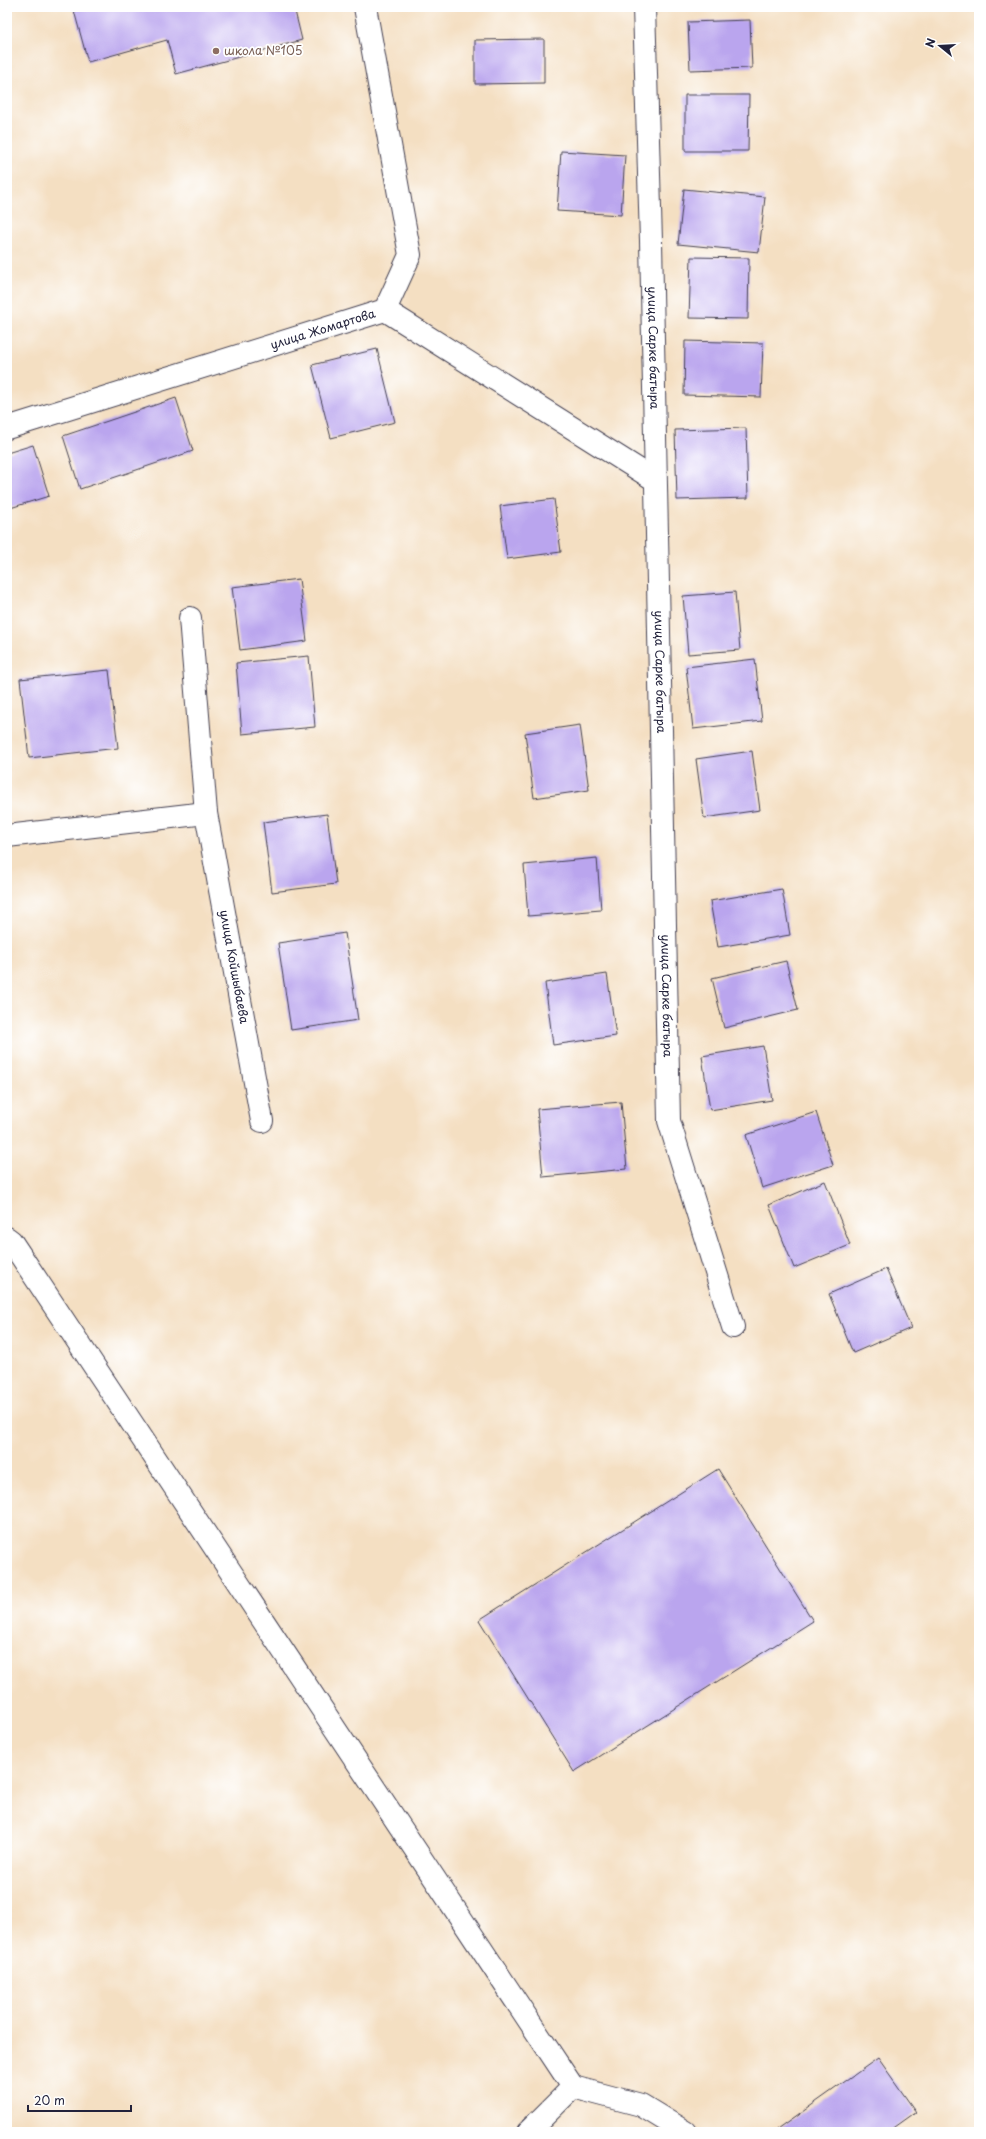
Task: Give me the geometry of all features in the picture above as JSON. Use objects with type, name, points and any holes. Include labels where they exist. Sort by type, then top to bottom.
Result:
[{"type":"street","name":"улица Жомартова","points":[[7,428],[385,310],[410,255],[365,7]]},
{"type":"street","name":"улица Сарке батыра","points":[[644,7],[669,1121],[733,1327]]},
{"type":"street","points":[[385,310],[655,480]]},
{"type":"street","name":"улица Койшыбаева","points":[[190,618],[206,813],[262,1121]]},
{"type":"street","points":[[7,836],[206,813]]},
{"type":"street","points":[[7,1238],[11,1241],[573,2087],[641,2105],[685,2132]]},
{"type":"street","points":[[528,2132],[573,2087]]},
{"type":"building","name":"школа №105","points":[[73,7],[294,7],[302,40],[176,74],[167,40],[88,62]]},
{"type":"building","points":[[525,7],[546,7],[546,10]]},
{"type":"building","points":[[750,20],[752,68],[690,70],[688,22]]},
{"type":"building","points":[[544,39],[544,83],[475,84],[475,40]]},
{"type":"building","points":[[685,95],[749,95],[748,151],[685,151]]},
{"type":"building","points":[[561,151],[625,155],[621,215],[557,211]]},
{"type":"building","points":[[684,189],[765,197],[759,252],[678,244]]},
{"type":"building","points":[[691,257],[749,258],[748,319],[689,318]]},
{"type":"building","points":[[685,341],[763,343],[761,397],[684,395]]},
{"type":"building","points":[[377,349],[395,422],[331,438],[312,365]]},
{"type":"building","points":[[176,398],[193,451],[80,489],[63,436]]},
{"type":"building","points":[[746,428],[748,498],[677,500],[675,430]]},
{"type":"building","points":[[33,445],[49,496],[7,509],[7,453]]},
{"type":"building","points":[[554,499],[561,552],[507,559],[500,506]]},
{"type":"building","points":[[299,579],[307,641],[240,650],[232,587]]},
{"type":"building","points":[[735,592],[740,650],[688,654],[683,596]]},
{"type":"building","points":[[309,656],[315,727],[242,734],[236,663]]},
{"type":"building","points":[[755,659],[762,721],[693,729],[686,667]]},
{"type":"building","points":[[109,670],[118,748],[29,758],[20,679]]},
{"type":"building","points":[[580,725],[589,790],[534,798],[525,733]]},
{"type":"building","points":[[752,751],[760,810],[704,818],[696,759]]},
{"type":"building","points":[[327,814],[336,884],[272,892],[263,822]]},
{"type":"building","points":[[597,858],[601,910],[528,916],[524,865]]},
{"type":"building","points":[[782,889],[790,935],[718,947],[710,901]]},
{"type":"building","points":[[345,933],[358,1020],[291,1030],[278,943]]},
{"type":"building","points":[[786,961],[798,1010],[724,1028],[712,978]]},
{"type":"building","points":[[607,974],[616,1036],[553,1045],[545,983]]},
{"type":"building","points":[[763,1046],[772,1100],[710,1110],[702,1056]]},
{"type":"building","points":[[621,1102],[627,1169],[543,1177],[537,1109]]},
{"type":"building","points":[[816,1112],[833,1165],[762,1188],[746,1135]]},
{"type":"building","points":[[825,1181],[850,1245],[794,1268],[769,1205]]},
{"type":"building","points":[[886,1269],[911,1328],[853,1353],[829,1294]]},
{"type":"building","points":[[718,1469],[813,1621],[574,1772],[479,1620]]},
{"type":"building","points":[[878,2058],[916,2112],[888,2132],[774,2132]]},
{"type":"place","name":"школа №105","points":[[216,51]]}]
